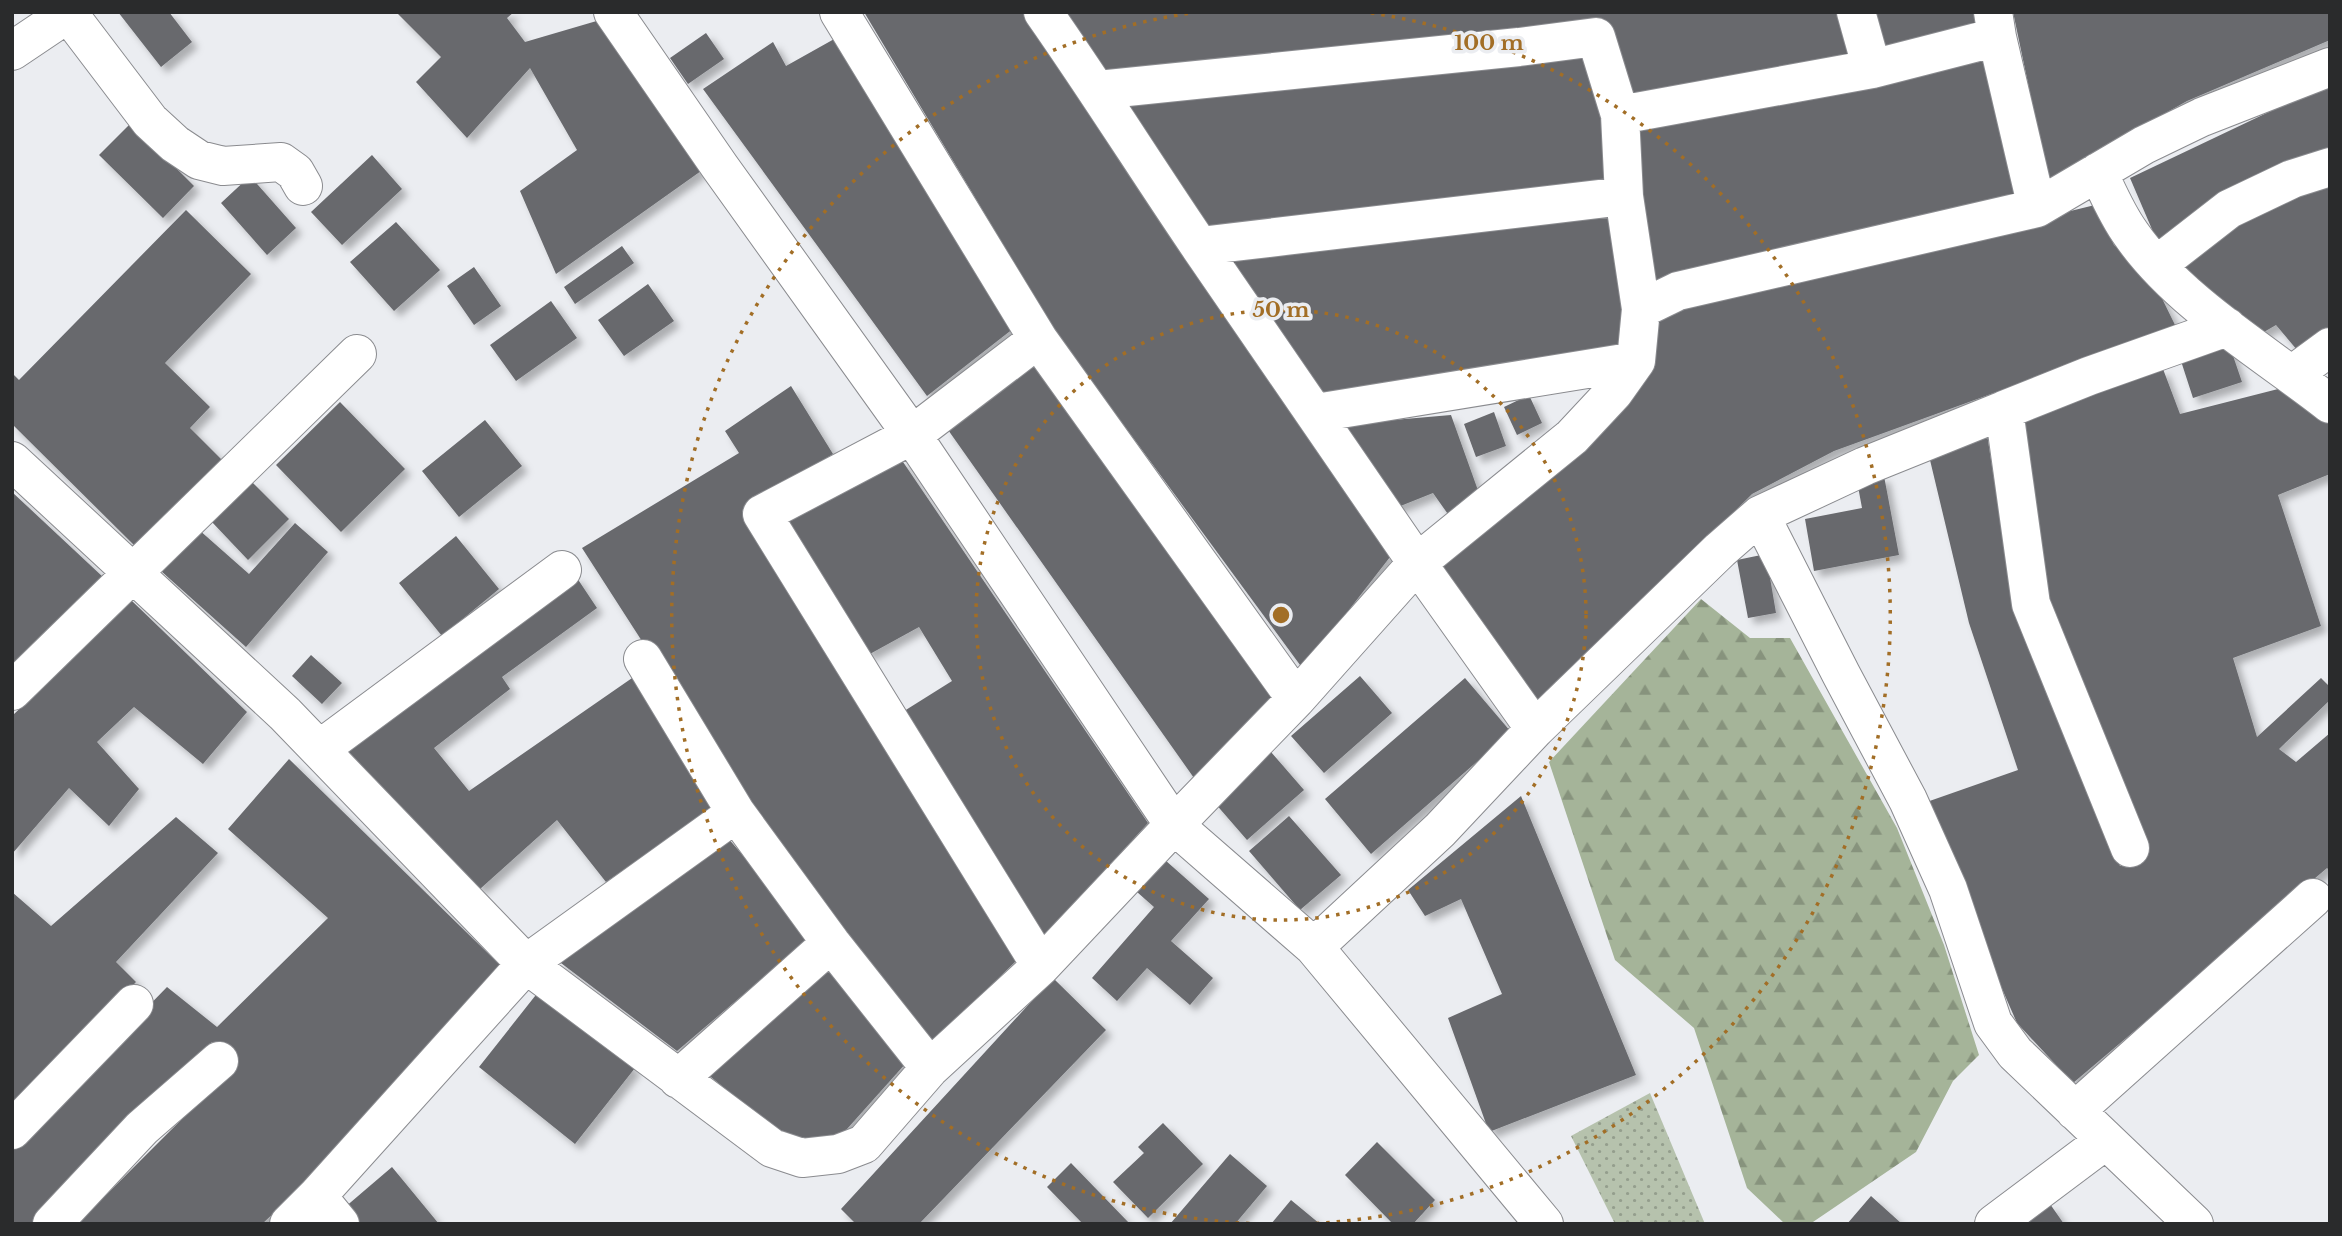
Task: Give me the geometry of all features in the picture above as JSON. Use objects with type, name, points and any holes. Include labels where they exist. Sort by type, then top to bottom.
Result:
[{"type":"street","points":[[613,12],[912,435],[1174,825],[1314,947],[1544,1224]]},
{"type":"street","points":[[839,12],[1038,339],[1297,699]]},
{"type":"street","points":[[1043,12],[1200,247],[1535,729]]},
{"type":"street","points":[[1856,12],[1872,69]]},
{"type":"street","points":[[12,51],[69,13],[150,121],[175,144],[199,160],[223,166],[281,163],[295,172],[303,186]]},
{"type":"street","points":[[1619,115],[1872,69],[1995,24],[2037,208]]},
{"type":"street","points":[[12,461],[285,714],[526,964],[772,1148],[802,1158],[838,1154],[864,1144],[930,1068],[1041,966],[1297,699],[1417,562],[1572,437],[1614,392],[1636,361],[1641,309],[1624,196],[1619,115],[1596,37],[1097,90]]},
{"type":"street","points":[[1641,309],[1678,291],[2037,208],[2144,145],[2202,117],[2330,67]]},
{"type":"street","points":[[2157,265],[2228,209],[2292,179],[2330,167]]},
{"type":"street","points":[[2098,172],[2132,235],[2157,265],[2194,301],[2330,404]]},
{"type":"street","points":[[1200,247],[1624,196]]},
{"type":"street","points":[[1314,947],[1440,830],[1535,729],[1720,550],[1760,515],[1865,467],[2004,410],[2089,376],[2228,327]]},
{"type":"street","points":[[1038,339],[912,435],[762,514],[1041,966]]},
{"type":"street","points":[[2292,374],[2330,347]]},
{"type":"street","points":[[12,691],[357,354]]},
{"type":"street","points":[[1316,413],[1636,361]]},
{"type":"street","points":[[2004,410],[2031,604],[2130,849]]},
{"type":"street","points":[[1760,515],[1840,674],[1909,800],[1948,889],[1993,1023],[2014,1053],[2194,1224]]},
{"type":"street","points":[[320,749],[562,570]]},
{"type":"street","points":[[643,659],[736,813],[831,943],[930,1068]]},
{"type":"street","points":[[289,1224],[329,1210],[526,964],[736,813]]},
{"type":"street","points":[[2075,1111],[2313,898]]},
{"type":"street","points":[[678,1079],[831,943]]},
{"type":"street","points":[[12,1130],[134,1003]]},
{"type":"street","points":[[52,1224],[142,1128],[219,1061]]},
{"type":"street","points":[[1994,1224],[2106,1140]]},
{"type":"green space","points":[[1701,599],[1750,638],[1790,638],[1897,828],[1944,945],[1979,1055],[1953,1081],[1916,1152],[1810,1224],[1785,1224],[1747,1188],[1694,1028],[1615,960],[1549,762]]},
{"type":"green space","points":[[1650,1093],[1705,1224],[1615,1224],[1571,1136]]},
{"type":"building","points":[[118,12],[169,12],[192,42],[161,67]]},
{"type":"building","points":[[396,12],[514,12],[507,18],[525,42],[600,20],[701,171],[556,274],[520,191],[577,150],[530,68],[467,138],[416,82],[441,57]]},
{"type":"building","points":[[864,12],[1029,12],[1390,557],[1303,669],[1056,333]]},
{"type":"building","points":[[1065,12],[1845,12],[1856,56],[1626,99],[1605,27],[1104,78]]},
{"type":"building","points":[[1868,12],[1979,12],[1982,26],[1878,52]]},
{"type":"building","points":[[2013,12],[2330,12],[2330,40],[2187,101],[2048,179]]},
{"type":"building","points":[[706,33],[724,59],[688,84],[670,58]]},
{"type":"building","points":[[836,38],[1014,328],[927,396],[703,89],[773,42],[786,66]]},
{"type":"building","points":[[1583,58],[1608,127],[1612,185],[1210,233],[1119,100]]},
{"type":"building","points":[[1989,60],[2022,195],[1650,283],[1634,125]]},
{"type":"building","points":[[2330,83],[2330,152],[2160,248],[2130,178]]},
{"type":"building","points":[[131,123],[194,186],[163,218],[99,155]]},
{"type":"building","points":[[372,155],[402,189],[342,245],[311,212]]},
{"type":"building","points":[[250,176],[296,228],[267,255],[221,203]]},
{"type":"building","points":[[2330,178],[2330,337],[2303,357],[2276,325],[2257,336],[2172,264],[2226,221]]},
{"type":"building","points":[[2095,205],[2114,245],[2150,274],[2176,327],[1834,451],[1752,494],[1540,706],[1436,563],[1610,418],[1657,312]]},
{"type":"building","points":[[186,210],[251,274],[165,363],[210,407],[190,428],[224,462],[138,549],[12,424],[12,373],[19,380]]},
{"type":"building","points":[[1618,215],[1628,351],[1322,396],[1229,262]]},
{"type":"building","points":[[396,222],[440,270],[394,311],[350,262]]},
{"type":"building","points":[[622,246],[634,263],[575,304],[564,287]]},
{"type":"building","points":[[474,267],[501,306],[474,325],[447,286]]},
{"type":"building","points":[[648,284],[674,321],[624,356],[598,320]]},
{"type":"building","points":[[551,301],[577,338],[516,381],[490,345]]},
{"type":"building","points":[[2229,344],[2242,382],[2193,398],[2181,361]]},
{"type":"building","points":[[1035,360],[1275,694],[1194,778],[946,427]]},
{"type":"building","points":[[2163,369],[2180,414],[2282,388],[2330,423],[2330,474],[2278,495],[2321,626],[2233,658],[2257,737],[2321,678],[2330,687],[2330,700],[2279,749],[2296,762],[2330,733],[2330,871],[2327,868],[2073,1083],[2017,1023],[1921,804],[2018,770],[1969,623],[1930,460],[1987,434],[2013,602],[2120,866],[2146,859],[2045,600],[2017,421]]},
{"type":"building","points":[[791,386],[833,454],[742,511],[1018,959],[930,1045],[743,798],[582,548],[739,453],[725,431]]},
{"type":"building","points":[[1529,395],[1542,423],[1517,435],[1504,407]]},
{"type":"building","points":[[340,402],[405,469],[341,532],[276,465]]},
{"type":"building","points":[[1494,412],[1506,446],[1476,457],[1464,424]]},
{"type":"building","points":[[1451,415],[1480,496],[1450,517],[1433,493],[1393,509],[1335,425]]},
{"type":"building","points":[[485,420],[522,466],[459,517],[422,471]]},
{"type":"building","points":[[901,459],[1148,823],[1042,939],[901,713],[952,681],[919,627],[868,655],[779,519]]},
{"type":"building","points":[[1884,476],[1899,555],[1814,571],[1805,519],[1862,508],[1857,481]]},
{"type":"building","points":[[251,481],[289,519],[248,560],[211,521]]},
{"type":"building","points":[[12,492],[104,578],[12,668]]},
{"type":"building","points":[[295,523],[328,552],[246,647],[161,571],[198,529],[249,574]]},
{"type":"building","points":[[456,536],[499,589],[442,636],[399,583]]},
{"type":"building","points":[[1766,554],[1776,613],[1748,618],[1737,560]]},
{"type":"building","points":[[575,575],[597,608],[502,677],[510,689],[434,748],[469,791],[635,676],[713,808],[606,882],[557,820],[480,889],[344,747]]},
{"type":"building","points":[[132,601],[247,712],[203,764],[134,707],[97,742],[139,789],[109,826],[69,788],[12,854],[12,716]]},
{"type":"building","points":[[311,655],[342,683],[322,704],[292,676]]},
{"type":"building","points":[[1360,676],[1392,713],[1324,773],[1291,736]]},
{"type":"building","points":[[1465,678],[1511,732],[1371,854],[1325,799]]},
{"type":"building","points":[[1271,752],[1304,790],[1247,840],[1214,802]]},
{"type":"building","points":[[289,759],[503,968],[308,1181],[262,1224],[77,1224],[237,1064],[212,1042],[34,1224],[12,1224],[12,1146],[167,987],[217,1027],[328,918],[228,829]]},
{"type":"building","points":[[1521,796],[1636,1075],[1489,1132],[1448,1018],[1502,994],[1461,899],[1425,916],[1408,890]]},
{"type":"building","points":[[1289,816],[1341,875],[1300,910],[1249,851]]},
{"type":"building","points":[[176,817],[218,853],[116,962],[136,982],[12,1109],[12,892],[51,926]]},
{"type":"building","points":[[727,837],[812,936],[677,1051],[557,960]]},
{"type":"building","points":[[1165,860],[1209,899],[1171,941],[1213,978],[1190,1005],[1147,968],[1117,1001],[1092,978],[1154,907],[1137,892]]},
{"type":"building","points":[[827,965],[906,1063],[838,1139],[790,1142],[706,1073]]},
{"type":"building","points":[[1053,978],[1106,1030],[919,1224],[856,1224],[841,1209]]},
{"type":"building","points":[[539,991],[635,1068],[575,1144],[479,1067]]},
{"type":"building","points":[[1163,1123],[1203,1164],[1148,1218],[1113,1182],[1144,1153],[1138,1147]]},
{"type":"building","points":[[1377,1142],[1435,1200],[1413,1224],[1393,1224],[1345,1175]]},
{"type":"building","points":[[1230,1154],[1267,1186],[1235,1224],[1170,1224]]},
{"type":"building","points":[[1071,1163],[1130,1224],[1083,1224],[1047,1187]]},
{"type":"building","points":[[392,1167],[439,1224],[358,1224],[344,1208]]},
{"type":"building","points":[[1871,1196],[1902,1224],[1847,1224]]},
{"type":"building","points":[[1291,1200],[1320,1224],[1271,1224]]},
{"type":"building","points":[[2050,1204],[2064,1224],[2024,1224]]}]
